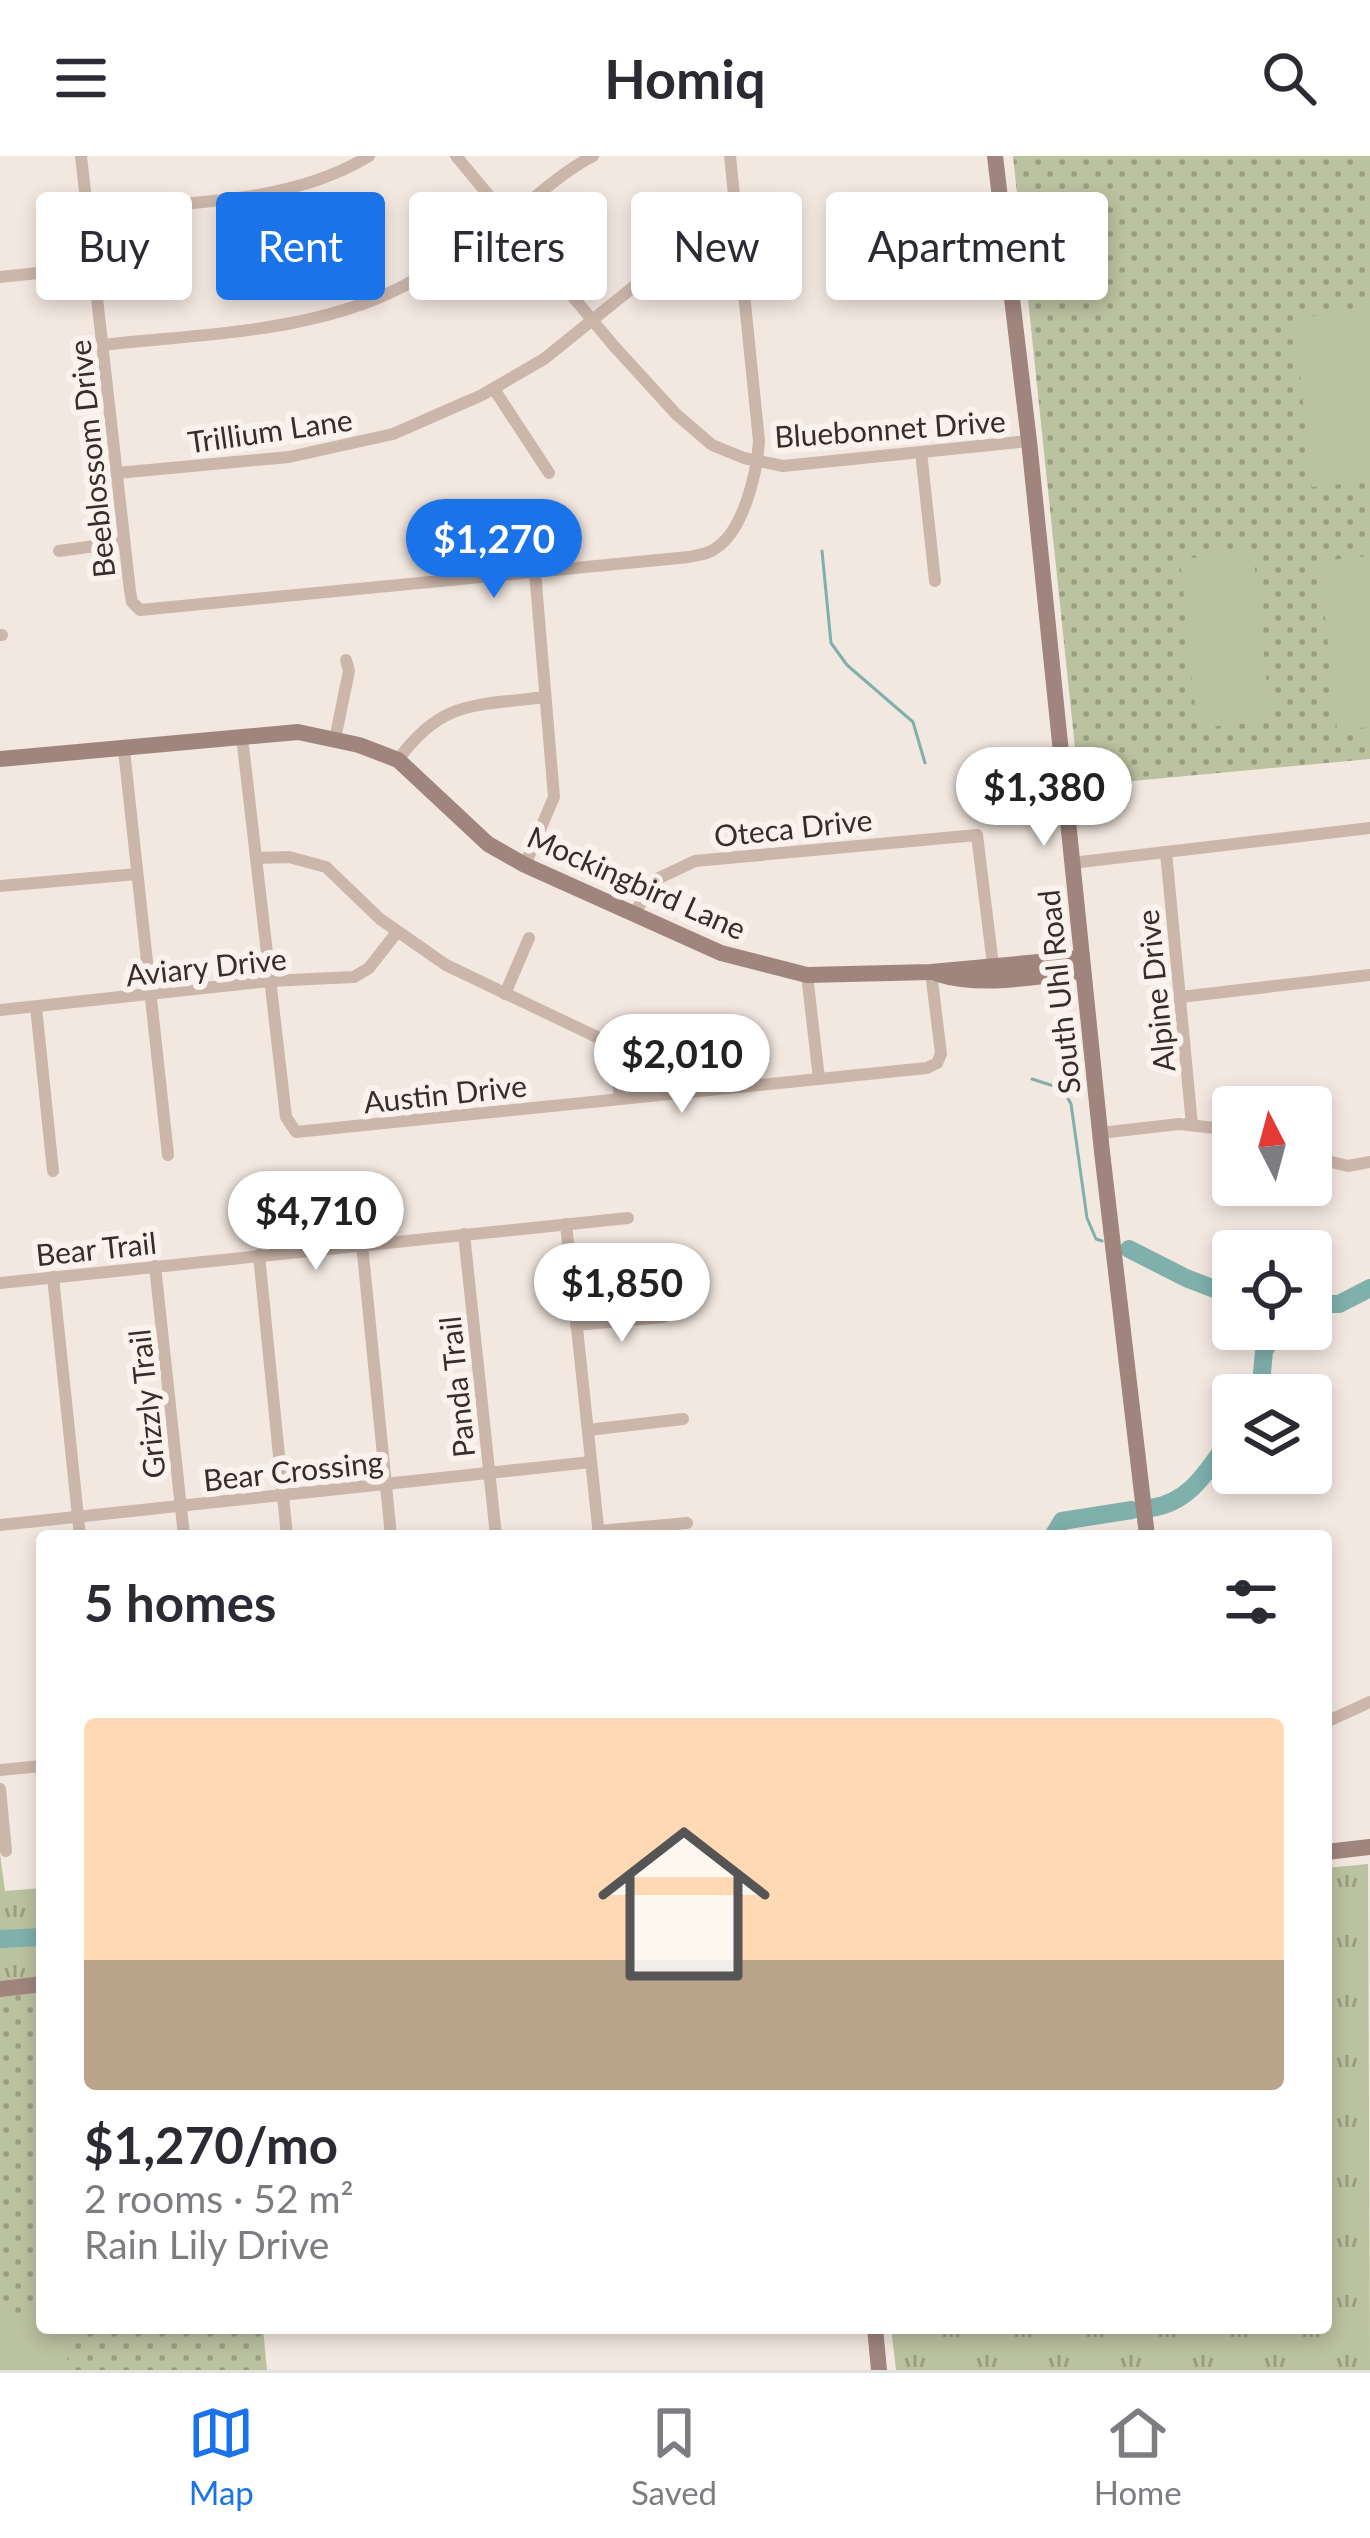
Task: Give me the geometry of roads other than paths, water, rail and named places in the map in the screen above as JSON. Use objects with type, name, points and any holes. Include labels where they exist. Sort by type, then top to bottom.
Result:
[{"type":"main road","name":"South Uhl Road","points":[[994,156],[1146,1530]]},
{"type":"main road","name":"Mockingbird Lane","points":[[0,759],[298,732],[398,760],[488,844],[721,953],[807,975],[994,973],[1083,965]]},
{"type":"main road","points":[[1332,1851],[1370,1847]]},
{"type":"main road","points":[[0,1989],[36,1985]]},
{"type":"main road","points":[[876,2334],[879,2370]]},
{"type":"street","name":"Beeblossom Drive","points":[[81,156],[86,192]]},
{"type":"street","points":[[192,201],[256,195],[348,169],[369,156]]},
{"type":"street","name":"Bluebonnet Drive","points":[[456,156],[486,192]]},
{"type":"street","points":[[541,192],[593,156]]},
{"type":"street","points":[[730,156],[734,192]]},
{"type":"street","points":[[0,277],[36,273]]},
{"type":"street","points":[[103,345],[293,323],[409,282]]},
{"type":"street","name":"Trillium Lane","points":[[117,473],[289,457],[393,434],[494,389],[544,359],[631,288]]},
{"type":"street","name":"Beeblossom Drive","points":[[98,300],[132,602],[140,610],[535,572]]},
{"type":"street","name":"Bluebonnet Drive","points":[[575,300],[676,414],[712,446],[758,461],[783,466],[1029,441]]},
{"type":"street","points":[[525,865],[554,797],[535,572],[688,557],[713,551],[730,536],[758,461],[745,300]]},
{"type":"street","points":[[494,389],[549,473]]},
{"type":"street","points":[[920,452],[935,581]]},
{"type":"street","points":[[58,551],[124,542]]},
{"type":"street","points":[[334,739],[349,671],[346,660]]},
{"type":"street","points":[[398,760],[435,718],[457,710],[545,697]]},
{"type":"street","points":[[242,737],[269,981]]},
{"type":"street","points":[[124,750],[168,1155]]},
{"type":"street","points":[[1072,863],[1370,828]]},
{"type":"street","name":"Oteca Drive","points":[[634,913],[659,878],[695,861],[977,835],[994,973]]},
{"type":"street","name":"Alpine Drive","points":[[1166,852],[1192,1126]]},
{"type":"street","points":[[256,858],[289,857],[326,867],[397,932],[446,965],[599,1038],[616,1064],[620,1099]]},
{"type":"street","points":[[0,886],[137,874]]},
{"type":"street","name":"Aviary Drive","points":[[0,1010],[354,976],[369,968],[397,932]]},
{"type":"street","points":[[505,994],[529,938]]},
{"type":"street","name":"Austin Drive","points":[[269,981],[286,1117],[296,1132],[927,1068],[941,1054],[931,972]]},
{"type":"street","points":[[807,975],[819,1079]]},
{"type":"street","points":[[1180,997],[1370,975]]},
{"type":"street","points":[[36,1007],[53,1171]]},
{"type":"street","points":[[1100,1133],[1212,1128]]},
{"type":"street","points":[[1332,1162],[1348,1166],[1370,1162]]},
{"type":"street","name":"Bear Trail","points":[[0,1283],[628,1218]]},
{"type":"street","points":[[566,1224],[599,1530]]},
{"type":"street","name":"Panda Trail","points":[[464,1234],[495,1530]]},
{"type":"street","points":[[362,1244],[391,1530]]},
{"type":"street","points":[[259,1256],[286,1530]]},
{"type":"street","name":"Grizzly Trail","points":[[155,1266],[183,1530]]},
{"type":"street","points":[[53,1277],[79,1530]]},
{"type":"street","points":[[576,1325],[663,1317]]},
{"type":"street","points":[[588,1430],[683,1419]]},
{"type":"street","name":"Bear Crossing","points":[[0,1525],[591,1462]]},
{"type":"street","points":[[625,1530],[687,1523]]},
{"type":"street","points":[[1332,1719],[1370,1702]]},
{"type":"street","points":[[0,1770],[36,1767]]},
{"type":"street","points":[[0,1790],[6,1851]]},
{"type":"waterway","points":[[822,551],[831,643],[847,665],[913,722],[925,763]]},
{"type":"waterway","points":[[1032,1079],[1063,1089],[1071,1104],[1087,1218],[1096,1239],[1102,1241]]},
{"type":"waterway","points":[[1129,1249],[1212,1288]]},
{"type":"waterway","points":[[1332,1304],[1370,1288]]},
{"type":"waterway","points":[[1262,1374],[1265,1350]]},
{"type":"waterway","points":[[1150,1508],[1189,1491],[1212,1464]]},
{"type":"waterway","points":[[1057,1530],[1062,1521],[1132,1510]]},
{"type":"waterway","points":[[0,1939],[36,1937]]}]
